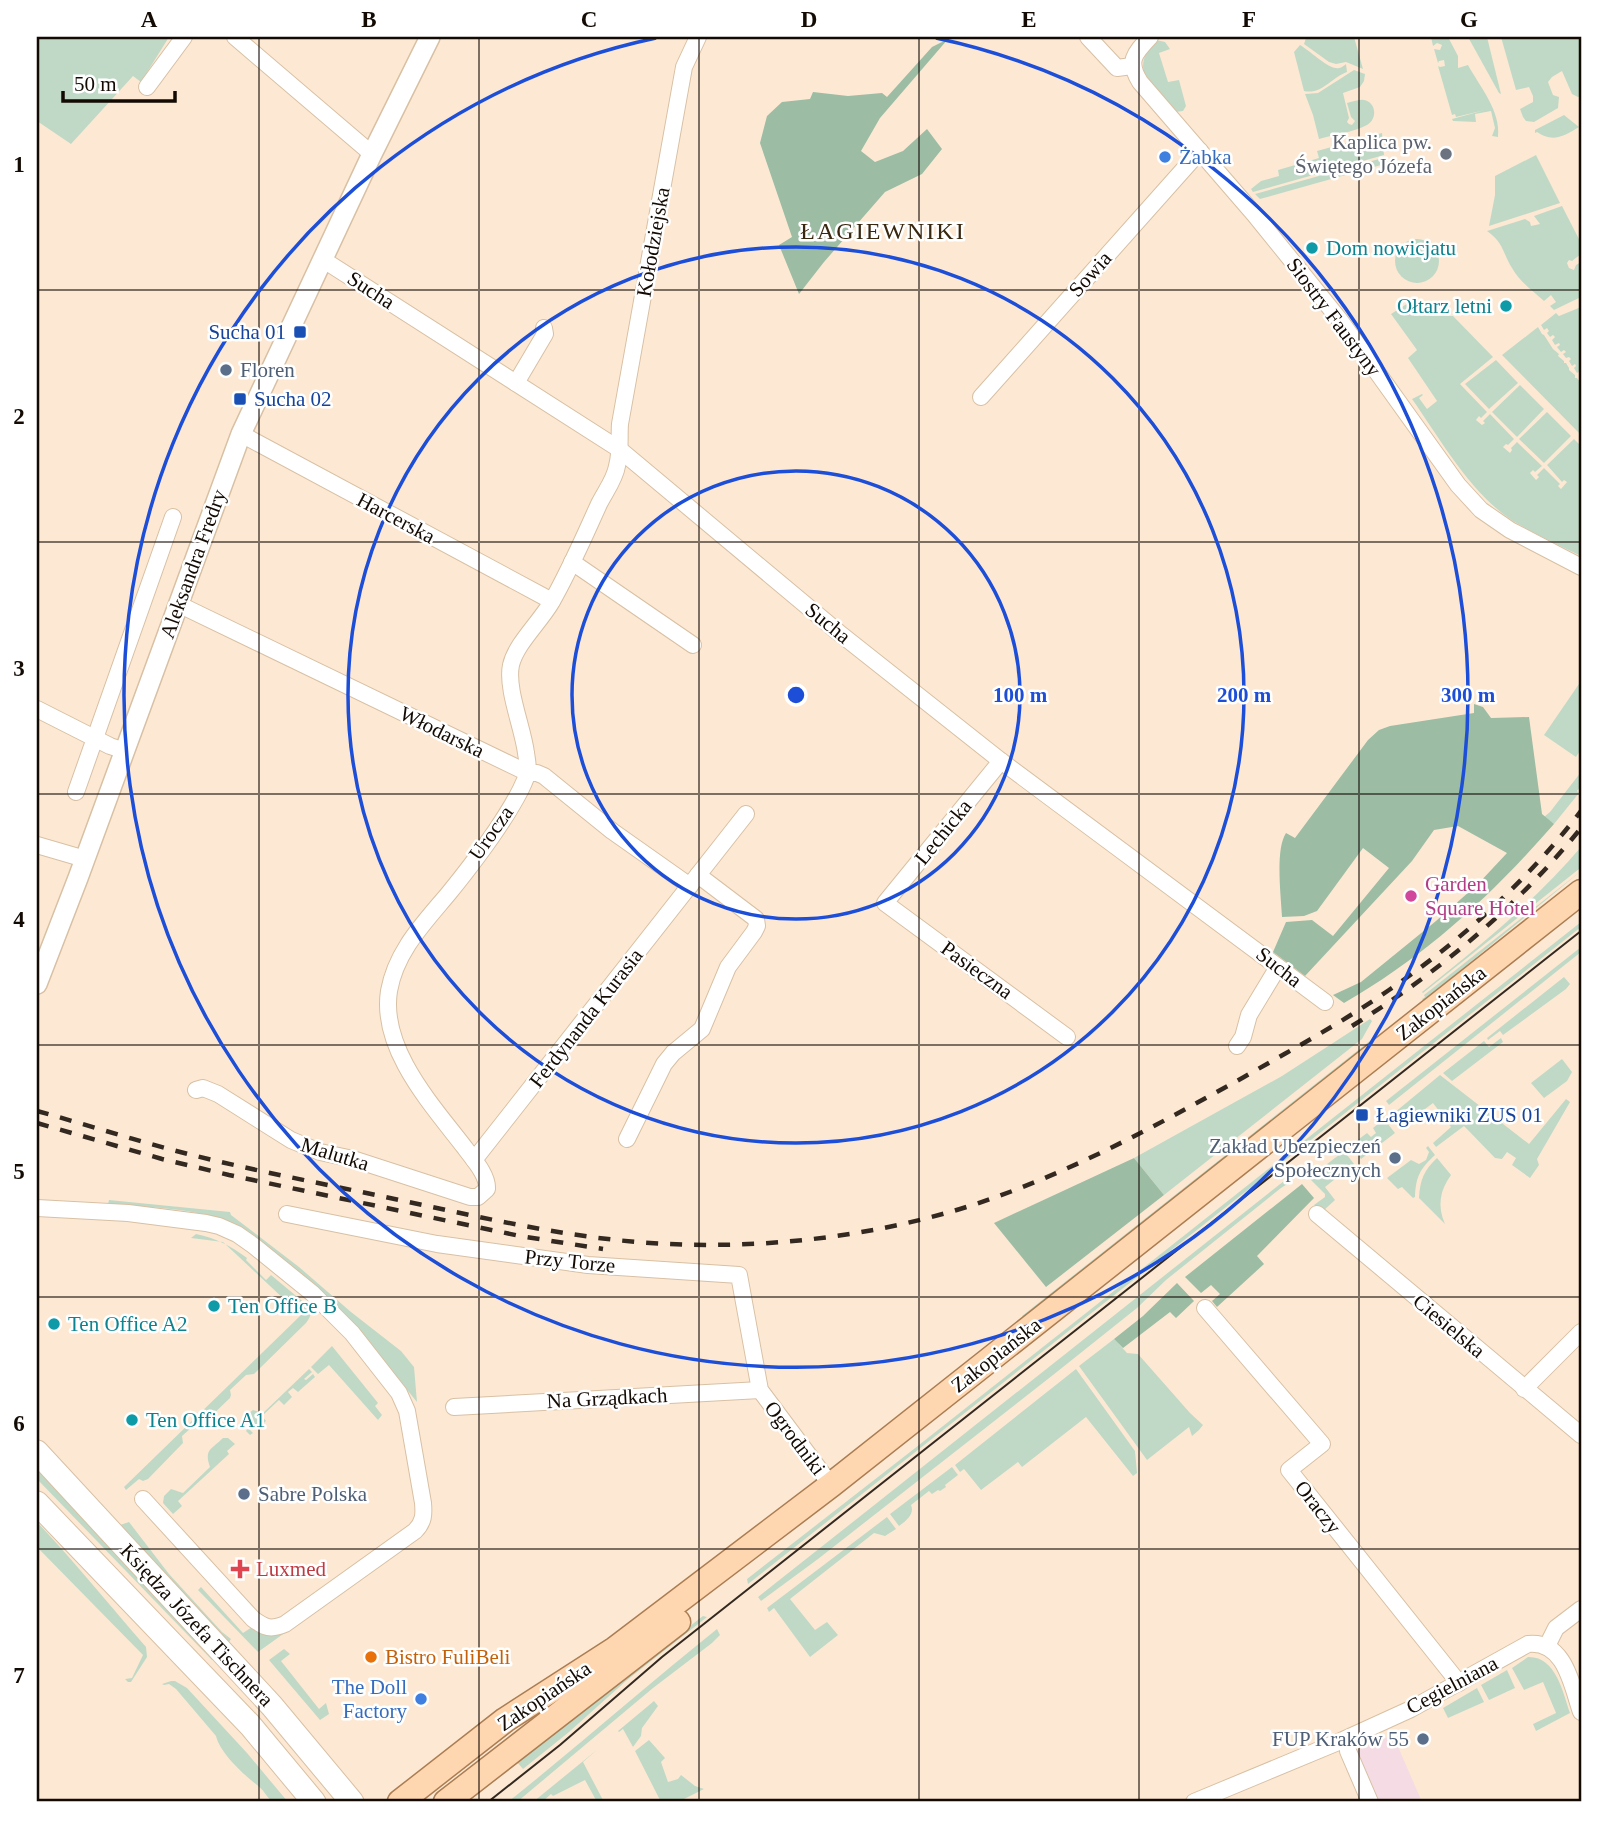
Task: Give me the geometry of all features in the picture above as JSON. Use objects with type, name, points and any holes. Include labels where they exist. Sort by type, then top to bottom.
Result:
[{"type":"main road","name":"Zakopiańska","points":[[401,1802],[505,1720],[615,1648],[831,1485],[1581,892]]},
{"type":"main road","name":"Zakopiańska","points":[[446,1802],[1581,913]]},
{"type":"main road","name":"Księdza Józefa Tischnera","points":[[37,1452],[272,1706],[352,1802]]},
{"type":"main road","name":"Księdza Józefa Tischnera","points":[[37,1503],[250,1725],[314,1802]]},
{"type":"street","points":[[146,87],[184,37]]},
{"type":"street","points":[[235,37],[372,154]]},
{"type":"street","name":"Aleksandra Fredry","points":[[37,984],[241,434],[430,37]]},
{"type":"street","name":"Kołodziejska","points":[[619,449],[620,424],[684,67],[698,37]]},
{"type":"street","points":[[1088,37],[1117,68],[1132,66],[1135,55],[1150,37]]},
{"type":"street","name":"Siostry Faustyny","points":[[1132,66],[1140,82],[1339,318],[1466,494],[1481,510],[1510,530],[1581,567]]},
{"type":"street","name":"Sowia","points":[[981,397],[1200,151]]},
{"type":"street","name":"Sucha","points":[[322,259],[619,449],[838,632],[1001,761],[1325,1002]]},
{"type":"street","points":[[516,383],[547,331]]},
{"type":"street","name":"Harcerska","points":[[241,434],[552,601]]},
{"type":"street","points":[[528,774],[526,748],[512,689],[510,668],[519,647],[552,601],[572,562],[617,468],[619,449]]},
{"type":"street","points":[[76,792],[173,517]]},
{"type":"street","points":[[572,562],[693,645]]},
{"type":"street","name":"Włodarska","points":[[178,604],[528,774],[537,773],[544,776],[612,831],[694,880]]},
{"type":"street","points":[[37,709],[125,751]]},
{"type":"street","name":"Lechicka","points":[[886,903],[1001,761]]},
{"type":"street","name":"Urocza","points":[[482,1195],[487,1182],[474,1160],[404,1064],[390,1023],[389,993],[392,977],[404,950],[501,822],[528,774]]},
{"type":"street","name":"Ferdynanda Kurasia","points":[[474,1160],[746,814]]},
{"type":"street","points":[[37,845],[85,859]]},
{"type":"street","points":[[627,1139],[664,1064],[702,1029],[729,967],[757,926],[757,919],[694,880]]},
{"type":"street","name":"Pasieczna","points":[[886,903],[1067,1037]]},
{"type":"street","points":[[1237,1046],[1243,1037],[1249,1015],[1278,967]]},
{"type":"street","name":"Malutka","points":[[197,1090],[203,1088],[218,1094],[290,1140],[320,1152],[364,1163],[470,1197],[482,1195]]},
{"type":"street","points":[[37,1208],[128,1213],[206,1223],[237,1234],[254,1245],[312,1293],[346,1326],[399,1393],[407,1411],[424,1514],[415,1531],[285,1624],[268,1628],[253,1619],[143,1499]]},
{"type":"street","name":"Przy Torze","points":[[288,1214],[437,1244],[506,1254],[588,1265],[739,1275],[760,1390]]},
{"type":"street","name":"Ciesielska","points":[[1317,1214],[1581,1436]]},
{"type":"street","name":"Oraczy","points":[[1205,1308],[1322,1444],[1289,1470],[1458,1683]]},
{"type":"street","points":[[1524,1389],[1581,1332]]},
{"type":"street","name":"Ogrodniki","points":[[760,1390],[831,1485]]},
{"type":"street","name":"Na Grządkach","points":[[454,1407],[760,1390]]},
{"type":"street","points":[[1581,1609],[1556,1628],[1547,1646],[1564,1664],[1581,1712]]},
{"type":"street","name":"Cegielniana","points":[[1194,1802],[1411,1709],[1528,1644],[1547,1646]]},
{"type":"street","points":[[1348,1751],[1370,1802]]},
{"type":"shaded area","points":[[1393,1735],[1422,1802],[1374,1802],[1352,1752]]},
{"type":"green space","points":[[37,37],[169,37],[141,82],[133,76],[71,144],[37,121]]},
{"type":"green space","points":[[1305,37],[1354,37],[1363,69],[1346,62],[1329,62],[1304,44]]},
{"type":"green space","points":[[1431,37],[1448,37],[1458,56],[1458,68],[1468,65],[1493,109],[1498,137],[1492,136],[1495,128],[1491,111],[1475,114],[1476,122],[1453,121],[1452,119],[1485,110],[1456,117],[1455,114],[1452,115],[1438,66],[1445,66],[1444,60],[1438,63],[1434,49],[1440,50],[1442,45],[1437,43],[1433,46]]},
{"type":"green space","points":[[1468,37],[1487,37],[1501,94],[1499,93]]},
{"type":"green space","points":[[1501,37],[1581,37],[1581,96],[1572,94],[1562,71],[1548,82],[1553,95],[1559,97],[1558,108],[1534,122],[1526,121],[1520,109],[1533,102],[1533,96],[1529,87],[1516,90]]},
{"type":"green space","points":[[948,39],[880,118],[861,151],[875,162],[903,151],[927,129],[942,149],[922,174],[885,192],[799,294],[779,245],[792,237],[760,143],[767,116],[782,102],[810,99],[813,92],[848,96],[882,93],[887,97],[932,47]]},
{"type":"green space","points":[[1156,40],[1165,42],[1170,49],[1159,53],[1168,82],[1179,80],[1186,106],[1183,111],[1175,112],[1146,78],[1144,61]]},
{"type":"green space","points":[[1300,45],[1332,67],[1339,68],[1346,64],[1347,72],[1322,88],[1304,91],[1294,52]]},
{"type":"green space","points":[[1354,70],[1365,74],[1360,87],[1343,93],[1349,118],[1347,122],[1352,125],[1355,121],[1347,103],[1360,100],[1371,104],[1373,119],[1362,127],[1319,139],[1305,94],[1318,93]]},
{"type":"green space","points":[[1564,115],[1579,127],[1553,138],[1535,133],[1535,130]]},
{"type":"green space","points":[[1382,133],[1384,155],[1253,192],[1251,189],[1261,181],[1279,176],[1278,170],[1319,158],[1317,151]]},
{"type":"green space","points":[[1536,155],[1560,203],[1489,226],[1495,195],[1495,176]]},
{"type":"green space","points":[[1379,159],[1381,165],[1260,199],[1255,194]]},
{"type":"green space","points":[[1562,206],[1581,243],[1581,254],[1567,263],[1569,268],[1574,270],[1581,262],[1581,297],[1554,310],[1550,306],[1556,302],[1551,295],[1544,301],[1522,282],[1500,244],[1487,231],[1525,219],[1531,226],[1540,224],[1534,216]]},
{"type":"green space","points":[[1417,239],[1433,245],[1439,261],[1433,277],[1417,283],[1401,277],[1395,261],[1401,245]]},
{"type":"green space","points":[[1413,300],[1414,316],[1453,316],[1493,357],[1460,384],[1487,412],[1476,420],[1482,425],[1490,414],[1514,439],[1503,447],[1510,453],[1517,442],[1542,466],[1530,473],[1536,480],[1544,468],[1560,484],[1558,486],[1561,489],[1567,482],[1562,482],[1547,465],[1574,439],[1581,446],[1581,556],[1521,526],[1483,496],[1457,465],[1412,399],[1422,394],[1419,398],[1427,409],[1437,401],[1408,358],[1417,350],[1391,314]]},
{"type":"green space","points":[[1581,307],[1581,373],[1577,373],[1575,364],[1572,366],[1569,361],[1571,359],[1563,354],[1566,352],[1561,352],[1557,347],[1559,343],[1555,345],[1552,340],[1555,337],[1550,337],[1547,328],[1544,330],[1541,325],[1556,313],[1559,316]]},
{"type":"green space","points":[[1538,327],[1580,382],[1581,435],[1502,355]]},
{"type":"green space","points":[[1496,360],[1518,383],[1489,409],[1465,384]]},
{"type":"green space","points":[[1520,385],[1544,409],[1517,437],[1492,412]]},
{"type":"green space","points":[[1547,412],[1571,436],[1544,463],[1519,439]]},
{"type":"green space","points":[[1581,681],[1581,749],[1576,757],[1544,735]]},
{"type":"green space","points":[[1474,704],[1483,707],[1491,718],[1529,717],[1542,814],[1554,824],[1506,876],[1456,923],[1403,965],[1344,1003],[1333,995],[1361,982],[1436,921],[1478,884],[1507,853],[1458,826],[1434,830],[1412,861],[1305,976],[1273,952],[1286,922],[1312,920],[1333,936],[1389,868],[1363,848],[1317,911],[1304,916],[1282,917],[1281,850],[1286,833],[1295,838],[1368,740],[1379,730],[1474,713]]},
{"type":"green space","points":[[1581,772],[1581,786],[1577,791],[1579,793],[1554,824],[1544,817]]},
{"type":"green space","points":[[1581,847],[1579,869],[1422,992],[1525,905]]},
{"type":"green space","points":[[1581,871],[1439,988],[1440,990],[1424,1002],[1424,995]]},
{"type":"green space","points":[[1581,922],[1581,927],[748,1584],[747,1579]]},
{"type":"green space","points":[[1581,947],[1581,952],[1389,1105],[1386,1101]]},
{"type":"green space","points":[[1564,977],[1570,984],[1566,989],[1503,1035],[1500,1031],[1488,1040],[1487,1038]]},
{"type":"green space","points":[[1370,1019],[1372,1021],[1362,1039],[1164,1195],[1134,1158],[1282,1076]]},
{"type":"green space","points":[[1376,1036],[1382,1039],[1028,1320],[1022,1316]]},
{"type":"green space","points":[[1501,1038],[1503,1042],[1452,1081],[1443,1073],[1484,1041],[1489,1047]]},
{"type":"green space","points":[[1562,1059],[1572,1072],[1567,1081],[1544,1098],[1531,1083]]},
{"type":"green space","points":[[1440,1075],[1529,1144],[1566,1099],[1570,1102],[1537,1159],[1539,1165],[1530,1178],[1512,1165],[1516,1158],[1507,1152],[1502,1159],[1495,1158],[1464,1126],[1436,1147],[1433,1143],[1451,1127],[1433,1103],[1404,1125],[1394,1113]]},
{"type":"green space","points":[[1384,1119],[1395,1133],[1361,1159],[1351,1145],[1367,1133],[1371,1137],[1376,1133],[1373,1128]]},
{"type":"green space","points":[[1428,1146],[1435,1155],[1420,1173],[1413,1198],[1387,1178],[1411,1160],[1419,1164],[1426,1160]]},
{"type":"green space","points":[[1344,1151],[1354,1164],[1325,1187],[1335,1200],[1323,1211],[1314,1205],[1325,1197],[1325,1194],[1309,1178]]},
{"type":"green space","points":[[1134,1158],[1164,1195],[1046,1287],[994,1223]]},
{"type":"green space","points":[[1437,1158],[1451,1175],[1441,1198],[1445,1224],[1419,1198],[1423,1176]]},
{"type":"green space","points":[[1289,1177],[1292,1181],[1166,1280],[1137,1308],[761,1601],[758,1597]]},
{"type":"green space","points":[[1302,1184],[1314,1198],[1257,1256],[1264,1264],[1217,1307],[1212,1301],[1220,1294],[1211,1285],[1201,1293],[1185,1277]]},
{"type":"green space","points":[[109,1200],[230,1212],[401,1351],[414,1367],[417,1402],[346,1315],[247,1231],[231,1223],[197,1213],[108,1204]]},
{"type":"green space","points":[[196,1234],[210,1238],[220,1242],[191,1238]]},
{"type":"green space","points":[[225,1244],[247,1258],[266,1280],[271,1275],[307,1305],[310,1316],[254,1374],[246,1375],[230,1390],[230,1398],[207,1420],[199,1421],[182,1436],[183,1443],[148,1479],[139,1479],[126,1490],[124,1487],[301,1315]]},
{"type":"green space","points":[[1177,1283],[1194,1301],[1176,1318],[1170,1312],[1123,1348],[1114,1339]]},
{"type":"green space","points":[[1114,1339],[1127,1353],[1138,1354],[1203,1425],[1192,1436],[1189,1427],[1147,1460],[1079,1366]]},
{"type":"green space","points":[[332,1346],[378,1403],[375,1406],[382,1415],[378,1420],[329,1365],[318,1374],[311,1367]]},
{"type":"green space","points":[[309,1369],[312,1372],[304,1379],[313,1374],[315,1377],[298,1392],[293,1388],[288,1392],[292,1397],[284,1405],[279,1400],[262,1416],[266,1421],[257,1429],[253,1425],[249,1429],[253,1433],[250,1435],[246,1431],[249,1427],[244,1421],[245,1416],[253,1410],[263,1413]]},
{"type":"green space","points":[[1076,1369],[1135,1451],[1137,1473],[1133,1476],[1086,1417],[1022,1467],[1018,1462],[981,1490],[964,1469],[960,1472],[955,1465]]},
{"type":"green space","points":[[223,1438],[228,1438],[235,1444],[227,1451],[229,1454],[178,1501],[182,1506],[173,1514],[163,1503],[164,1496],[171,1489],[183,1493],[210,1467],[208,1453]]},
{"type":"green space","points":[[37,1467],[215,1657],[212,1660],[37,1479]]},
{"type":"green space","points":[[952,1467],[958,1475],[940,1491],[932,1494],[929,1491],[911,1505],[911,1514],[899,1526],[890,1514]]},
{"type":"green space","points":[[887,1517],[896,1529],[885,1536],[874,1533],[790,1599],[815,1630],[827,1622],[838,1635],[810,1657],[774,1608],[769,1612],[767,1608]]},
{"type":"green space","points":[[37,1522],[146,1647],[147,1657],[131,1682],[125,1679],[132,1678],[143,1655],[37,1547]]},
{"type":"green space","points":[[129,1522],[169,1574],[231,1639],[229,1642],[120,1525]]},
{"type":"green space","points":[[201,1587],[243,1633],[252,1627],[293,1627],[258,1652],[198,1590]]},
{"type":"green space","points":[[703,1616],[707,1617],[627,1680],[523,1769],[516,1761]]},
{"type":"green space","points":[[717,1629],[720,1635],[712,1643],[653,1688],[517,1802],[508,1802],[560,1759]]},
{"type":"green space","points":[[284,1649],[290,1654],[281,1661],[319,1709],[326,1703],[329,1714],[320,1720],[269,1660]]},
{"type":"green space","points":[[1528,1657],[1538,1658],[1552,1669],[1570,1713],[1536,1731],[1533,1724],[1556,1713],[1543,1682],[1524,1690],[1512,1668]]},
{"type":"green space","points":[[1507,1670],[1515,1688],[1489,1700],[1481,1685]]},
{"type":"green space","points":[[171,1681],[187,1688],[288,1802],[272,1802],[239,1769],[222,1749],[216,1736],[176,1689],[169,1684],[162,1684]]},
{"type":"green space","points":[[1477,1688],[1484,1702],[1448,1718],[1443,1708]]},
{"type":"green space","points":[[654,1701],[658,1706],[642,1728],[641,1736],[633,1747],[623,1729],[618,1731]]},
{"type":"green space","points":[[649,1740],[665,1758],[661,1762],[668,1782],[681,1775],[695,1786],[704,1789],[678,1802],[661,1802],[635,1751]]},
{"type":"green space","points":[[598,1749],[583,1762],[604,1802],[597,1802],[585,1780],[553,1796],[551,1794],[542,1802],[533,1802]]},
{"type":"tram line","points":[[488,1802],[560,1745],[662,1657],[1581,931]]},
{"type":"railway","points":[[37,1111],[243,1167],[507,1223],[589,1237],[702,1245],[746,1244],[876,1229],[960,1209],[1070,1167],[1175,1115],[1336,1024],[1416,971],[1467,930],[1539,861],[1581,811]]},
{"type":"railway","points":[[1352,1026],[1415,984],[1475,937],[1530,885],[1581,828]]},
{"type":"railway","points":[[37,1123],[229,1175],[520,1236],[603,1249]]},
{"type":"place","name":"Kaplica pw. Świętego Józefa","points":[[1446,154]]},
{"type":"place","name":"Żabka","points":[[1165,157]]},
{"type":"place","name":"Dom nowicjatu","points":[[1312,248]]},
{"type":"place","name":"Ołtarz letni","points":[[1506,306]]},
{"type":"place","name":"Sucha 01","points":[[300,332]]},
{"type":"place","name":"Floren","points":[[226,370]]},
{"type":"place","name":"Sucha 02","points":[[240,399]]},
{"type":"place","name":"Garden Square Hotel","points":[[1411,896]]},
{"type":"place","name":"Łagiewniki ZUS 01","points":[[1362,1115]]},
{"type":"place","name":"Zakład Ubezpieczeń Społecznych","points":[[1395,1158]]},
{"type":"place","name":"Ten Office B","points":[[214,1306]]},
{"type":"place","name":"Ten Office A2","points":[[54,1324]]},
{"type":"place","name":"Ten Office A1","points":[[132,1420]]},
{"type":"place","name":"Sabre Polska","points":[[244,1494]]},
{"type":"place","name":"Luxmed","points":[[240,1569]]},
{"type":"place","name":"Bistro FuliBeli","points":[[371,1657]]},
{"type":"place","name":"The Doll Factory","points":[[421,1699]]},
{"type":"place","name":"FUP Kraków 55","points":[[1423,1739]]},
{"type":"district","name":"ŁAGIEWNIKI","points":[[883,231]]}]
